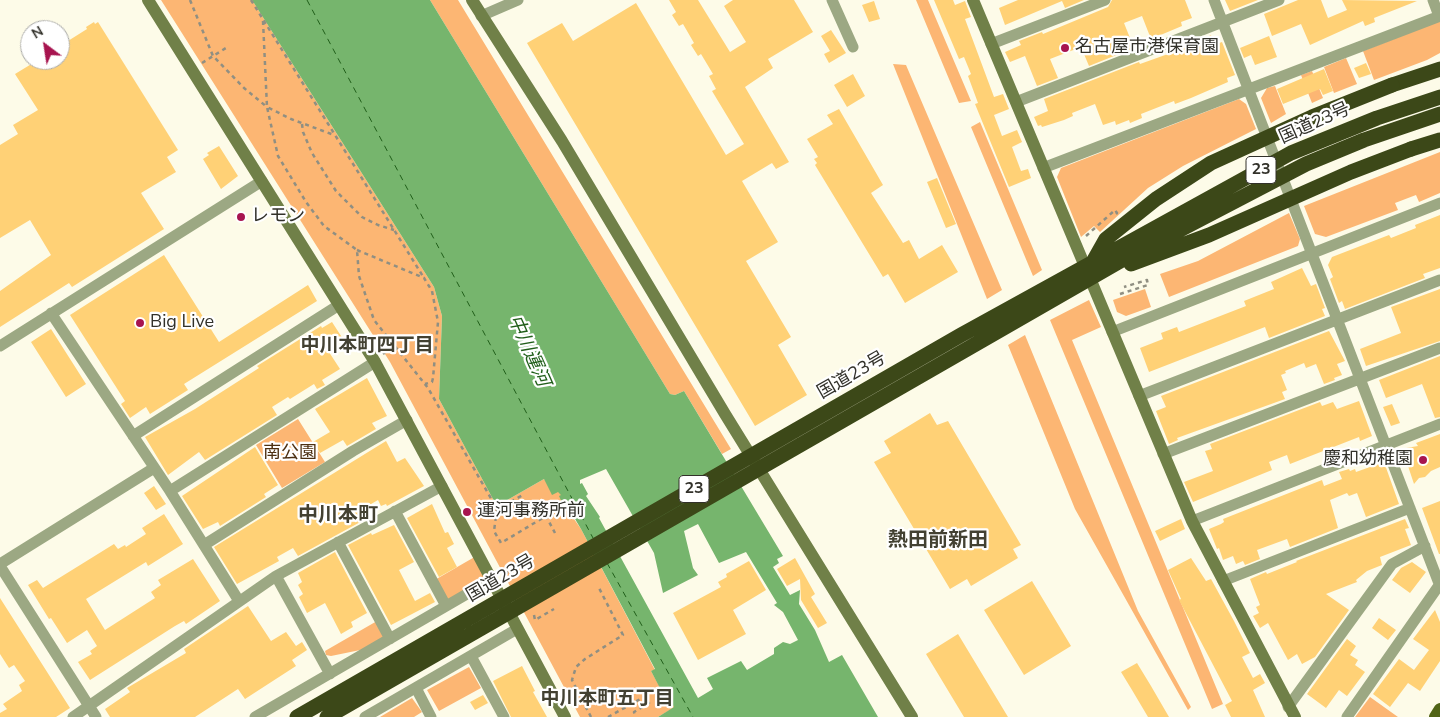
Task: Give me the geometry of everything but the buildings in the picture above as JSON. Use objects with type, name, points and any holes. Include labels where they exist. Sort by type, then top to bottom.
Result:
[{"type":"highway","name":"23","points":[[1092,263],[1106,239],[1156,198],[1211,163],[1392,85],[1440,69]]},
{"type":"highway","name":"国道23号","points":[[297,717],[961,335],[1291,153],[1377,118],[1440,97]]},
{"type":"highway","name":"国道23号","points":[[327,717],[1108,268],[1306,164],[1364,140],[1440,114]]},
{"type":"highway","name":"23","points":[[1108,268],[1131,264],[1183,246],[1351,172],[1440,140]]},
{"type":"main road","points":[[1435,717],[1440,709]]},
{"type":"street","points":[[148,0],[375,362],[564,717]]},
{"type":"street","points":[[472,0],[562,141],[725,414],[912,717]]},
{"type":"street","points":[[481,16],[518,0]]},
{"type":"street","points":[[832,0],[853,47]]},
{"type":"street","points":[[973,0],[1192,521],[1292,712],[1392,564],[1425,546]]},
{"type":"street","points":[[991,44],[1105,0]]},
{"type":"street","points":[[1214,0],[1440,585],[1347,717]]},
{"type":"street","points":[[1016,102],[1279,0]]},
{"type":"street","points":[[1043,168],[1440,16],[1433,0]]},
{"type":"street","points":[[0,346],[262,182]]},
{"type":"street","points":[[1112,332],[1440,203]]},
{"type":"street","points":[[1139,396],[1440,280]]},
{"type":"street","points":[[133,436],[339,305]]},
{"type":"street","points":[[52,313],[170,491],[239,601]]},
{"type":"street","points":[[1163,454],[1440,348]]},
{"type":"street","points":[[170,491],[375,362]]},
{"type":"street","points":[[204,544],[353,451],[407,420]]},
{"type":"street","points":[[1192,521],[1440,424]]},
{"type":"street","points":[[96,717],[0,565],[154,468]]},
{"type":"street","points":[[73,717],[276,576],[442,486]]},
{"type":"street","points":[[1223,581],[1410,508]]},
{"type":"street","points":[[395,511],[446,606]]},
{"type":"street","points":[[338,542],[390,638]]},
{"type":"street","points":[[276,576],[330,674]]},
{"type":"street","points":[[255,717],[491,580]]},
{"type":"street","points":[[365,717],[517,629]]},
{"type":"street","points":[[471,656],[504,717]]},
{"type":"street","points":[[416,688],[431,717]]},
{"type":"path","points":[[190,0],[213,56],[244,88],[267,107],[302,124],[336,136]]},
{"type":"path","points":[[251,0],[432,291],[438,322],[433,378],[432,382],[425,384]]},
{"type":"path","points":[[263,19],[267,107],[278,156],[306,202],[324,226],[357,250],[424,278]]},
{"type":"path","points":[[192,69],[229,46]]},
{"type":"path","points":[[302,124],[302,132],[312,153],[336,191],[362,216],[378,226],[394,230]]},
{"type":"path","points":[[357,250],[359,276],[374,320],[425,384],[497,509],[494,531],[501,543],[546,516],[555,533]]},
{"type":"path","points":[[1120,294],[1148,285],[1147,280],[1124,287]]},
{"type":"path","points":[[497,509],[523,495]]},
{"type":"path","points":[[529,560],[506,573],[508,578],[537,561]]},
{"type":"path","points":[[591,717],[572,680],[576,667],[585,658],[623,635],[598,586]]},
{"type":"path","points":[[540,611],[533,615],[535,620],[554,609]]},
{"type":"path","points":[[608,717],[644,697],[649,703],[634,712],[634,717]]},
{"type":"green space","points":[[161,0],[252,0],[434,287],[442,316],[439,399],[494,501],[502,503],[544,479],[562,495],[565,506],[581,529],[655,670],[651,671],[662,691],[664,691],[675,707],[658,717],[580,717],[390,362]]},
{"type":"green space","points":[[430,0],[458,0],[731,449],[722,454],[684,391],[675,395],[670,394]]},
{"type":"green space","points":[[916,0],[928,0],[971,101],[959,103]]},
{"type":"green space","points":[[1440,21],[1440,53],[1427,60],[1374,80],[1363,51]]},
{"type":"green space","points":[[1346,58],[1357,84],[1334,93],[1324,67]]},
{"type":"green space","points":[[893,64],[906,65],[1002,290],[987,299]]},
{"type":"green space","points":[[1312,71],[1323,98],[1312,103],[1301,75]]},
{"type":"green space","points":[[1275,86],[1286,114],[1271,123],[1261,98],[1267,88]]},
{"type":"green space","points":[[1239,99],[1246,104],[1256,129],[1183,166],[1148,188],[1100,232],[1094,226],[1081,237],[1057,177],[1061,168]]},
{"type":"green space","points":[[980,122],[1042,270],[1033,276],[971,127]]},
{"type":"green space","points":[[1440,152],[1440,193],[1419,202],[1416,195],[1395,203],[1398,210],[1326,237],[1315,234],[1304,206]]},
{"type":"green space","points":[[1289,213],[1300,239],[1298,246],[1169,297],[1160,274],[1198,261]]},
{"type":"green space","points":[[1145,289],[1151,307],[1126,316],[1117,312],[1113,300]]},
{"type":"green space","points":[[1089,300],[1101,327],[1072,340],[1223,704],[1212,709],[1050,320]]},
{"type":"green space","points":[[1025,335],[1138,611],[1191,707],[1188,710],[1075,509],[1008,345]]},
{"type":"green space","name":"南公園","points":[[298,419],[325,462],[282,488],[256,445]]},
{"type":"green space","points":[[478,555],[491,580],[446,606],[433,581]]},
{"type":"green space","points":[[377,621],[386,638],[370,648],[331,656],[326,655],[325,651]]},
{"type":"green space","points":[[469,667],[481,688],[439,711],[427,690]]},
{"type":"green space","points":[[1370,697],[1398,717],[1355,717]]},
{"type":"green space","points":[[412,698],[422,712],[414,717],[380,717]]},
{"type":"water","name":"中川運河","points":[[252,0],[430,0],[670,394],[675,395],[684,391],[783,556],[777,559],[779,563],[773,567],[790,595],[800,590],[799,604],[815,630],[829,662],[842,655],[878,717],[658,717],[674,707],[664,691],[662,692],[651,671],[655,669],[581,529],[569,509],[564,507],[559,496],[561,495],[558,492],[552,495],[544,479],[502,503],[494,501],[439,399],[442,316],[434,287]],"holes":[[[606,469],[654,553],[663,593],[698,575],[693,568],[684,531],[698,524],[719,563],[746,552],[777,603],[774,605],[783,612],[798,640],[790,644],[783,642],[774,648],[774,654],[747,670],[741,661],[707,678],[713,689],[698,698],[600,517],[586,496],[588,494],[582,483],[580,484],[580,480]]]},
{"type":"ferry route","points":[[307,0],[593,538]]},
{"type":"ferry route","points":[[607,563],[693,717]]},
{"type":"place","name":"名古屋市港保育園","points":[[1065,48]]},
{"type":"place","name":"レモン","points":[[241,217]]},
{"type":"place","name":"Big Live","points":[[140,323]]},
{"type":"place","name":"慶和幼稚園","points":[[1423,460]]},
{"type":"place","name":"運河事務所前","points":[[467,512]]},
{"type":"district","name":"中川本町四丁目","points":[[367,346]]},
{"type":"district","name":"中川本町","points":[[338,516]]},
{"type":"district","name":"熱田前新田","points":[[938,541]]},
{"type":"district","name":"中川本町五丁目","points":[[607,699]]}]
